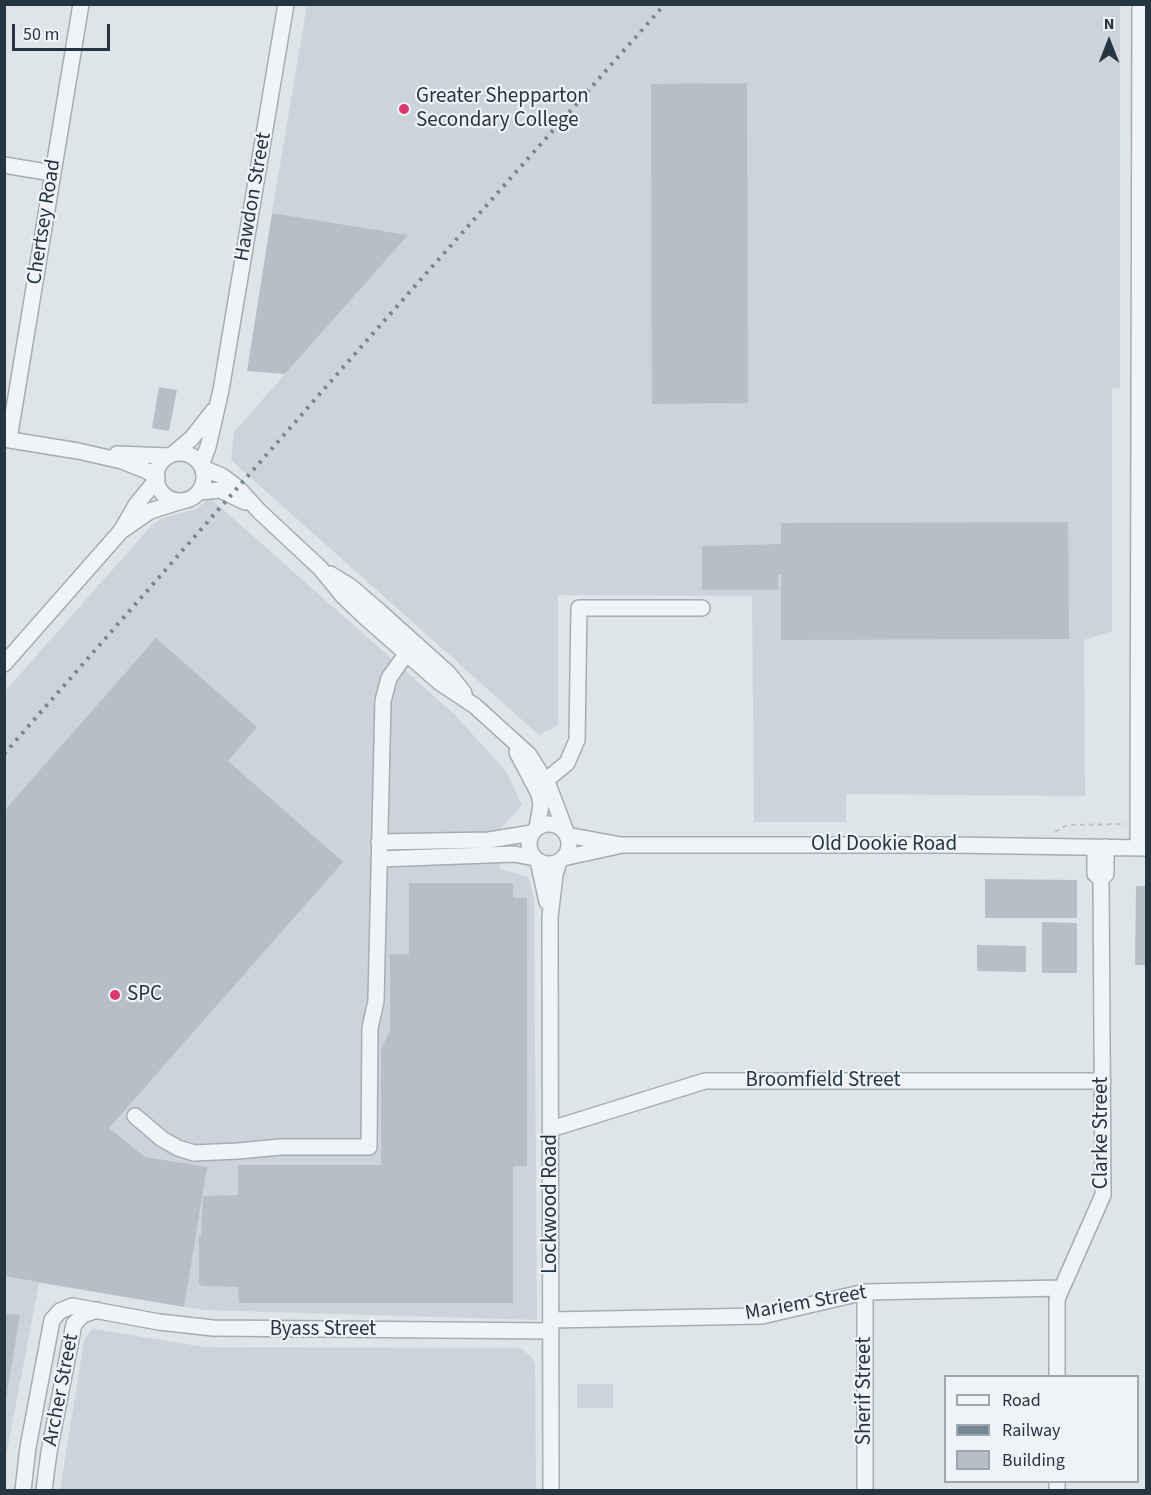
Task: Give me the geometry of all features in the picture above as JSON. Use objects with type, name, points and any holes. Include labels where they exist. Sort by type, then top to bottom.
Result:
[{"type":"street","name":"Chertsey Road","points":[[7,439],[81,4]]},
{"type":"street","name":"Hawdon Street","points":[[202,467],[221,390],[286,4]]},
{"type":"street","points":[[1140,4],[1138,824],[1142,848]]},
{"type":"street","points":[[4,165],[52,173]]},
{"type":"street","name":"Hawdon Street","points":[[170,455],[192,438],[205,424],[213,412],[221,390]]},
{"type":"street","points":[[7,439],[78,451],[133,465],[157,478],[162,492],[174,500],[220,490],[244,501],[260,512]]},
{"type":"street","points":[[78,451],[186,454],[192,456],[202,467],[222,476],[238,488],[260,512],[320,568],[351,587],[372,614],[410,648],[448,673],[475,706],[529,755],[544,778],[569,845],[561,860],[546,864],[514,854],[379,859]]},
{"type":"street","points":[[4,664],[121,531],[136,505],[157,478],[160,465],[170,455]]},
{"type":"street","points":[[121,531],[150,511],[193,496],[204,480],[202,467]]},
{"type":"street","points":[[544,778],[550,777],[567,763],[577,740],[579,608],[702,608]]},
{"type":"street","points":[[135,1116],[162,1139],[178,1148],[194,1153],[238,1152],[280,1147],[369,1147],[370,1028],[376,1001],[383,702],[389,678],[410,648]]},
{"type":"street","points":[[511,739],[539,794],[540,805],[529,846],[536,859]]},
{"type":"street","points":[[379,842],[489,840],[535,830],[543,825],[555,825],[566,834]]},
{"type":"street","name":"Old Dookie Road","points":[[566,834],[621,845],[951,845],[1142,848]]},
{"type":"street","name":"Old Dookie Road","points":[[561,860],[621,845]]},
{"type":"street","name":"Clarke Street","points":[[1057,1375],[1057,1299],[1103,1195],[1101,879],[1095,874],[1101,848]]},
{"type":"street","name":"Lockwood Road","points":[[536,859],[550,917]]},
{"type":"street","name":"Lockwood Road","points":[[552,1491],[550,917],[555,875],[561,860]]},
{"type":"street","name":"Broomfield Street","points":[[551,1129],[705,1081],[1103,1081]]},
{"type":"street","name":"Mariem Street","points":[[551,1326],[762,1316],[865,1292],[1061,1288]]},
{"type":"street","name":"Sherif Street","points":[[865,1292],[865,1491]]},
{"type":"street","name":"Archer Street","points":[[22,1491],[52,1320],[60,1311],[72,1306],[97,1310]]},
{"type":"street","name":"Byass Street","points":[[97,1310],[159,1322],[213,1328],[551,1326]]},
{"type":"street","name":"Archer Street","points":[[44,1491],[49,1452],[74,1324],[83,1315],[97,1310]]},
{"type":"path","points":[[1052,834],[1067,825],[1138,824]]},
{"type":"shaded area","points":[[307,5],[1120,5],[1120,388],[1112,388],[1112,631],[1084,640],[1085,796],[846,794],[846,822],[754,822],[752,596],[558,595],[558,725],[539,735],[231,460],[234,432],[407,235],[272,213]]},
{"type":"shaded area","points":[[210,498],[454,714],[506,771],[522,805],[499,831],[500,869],[528,877],[534,898],[537,1320],[203,1310],[39,1283],[5,1461],[5,691],[153,524],[162,518],[196,509]]},
{"type":"shaded area","points":[[95,1329],[204,1347],[520,1348],[532,1357],[535,1364],[536,1490],[60,1490],[84,1341],[90,1331]]},
{"type":"shaded area","points":[[577,1384],[613,1384],[613,1408],[577,1408]]},
{"type":"building","points":[[747,83],[748,403],[652,404],[651,84]]},
{"type":"building","points":[[272,213],[408,235],[285,374],[247,371]]},
{"type":"building","points":[[159,387],[177,390],[169,431],[152,428]]},
{"type":"building","points":[[1068,522],[1069,639],[781,640],[781,575],[778,575],[778,590],[702,590],[702,546],[781,544],[781,523]]},
{"type":"building","name":"SPC","points":[[156,638],[257,727],[228,761],[343,862],[109,1128],[145,1157],[207,1167],[184,1307],[4,1276],[4,811]]},
{"type":"building","points":[[985,879],[1077,880],[1077,918],[985,918]]},
{"type":"building","points":[[409,883],[513,883],[513,898],[527,898],[527,1166],[513,1166],[513,1303],[239,1303],[238,1287],[202,1286],[199,1283],[199,1236],[201,1236],[203,1196],[238,1195],[238,1165],[381,1165],[381,1049],[390,1031],[390,954],[409,954]]},
{"type":"building","points":[[1136,886],[1146,886],[1146,965],[1135,965]]},
{"type":"building","points":[[1042,922],[1077,923],[1077,973],[1042,973]]},
{"type":"building","points":[[977,945],[1026,946],[1026,972],[977,971]]},
{"type":"building","points":[[4,1313],[20,1315],[6,1399],[4,1399]]},
{"type":"railway","points":[[4,754],[665,4]]},
{"type":"place","name":"Greater Shepparton Secondary College","points":[[404,109]]},
{"type":"place","name":"SPC","points":[[115,995]]}]
